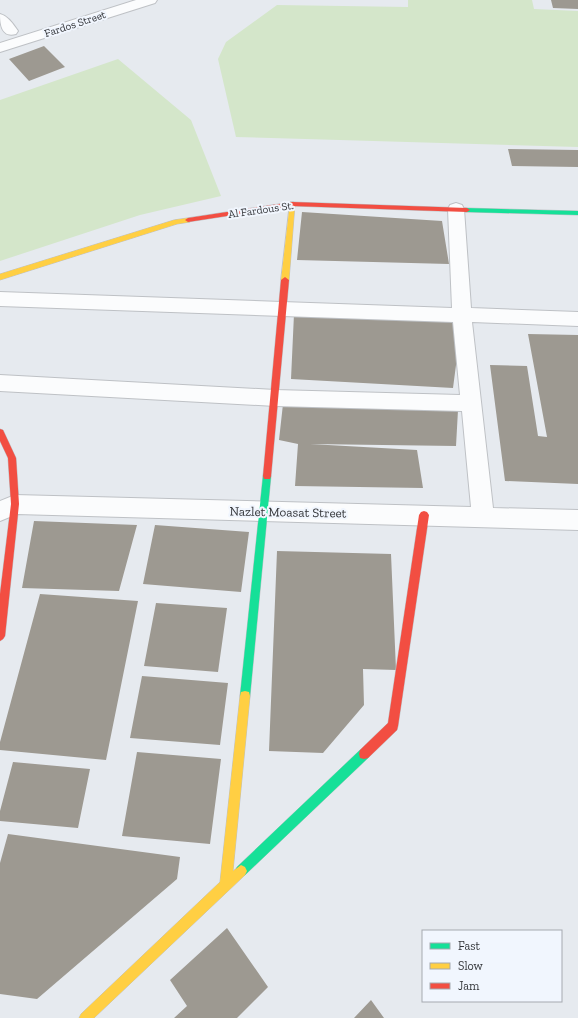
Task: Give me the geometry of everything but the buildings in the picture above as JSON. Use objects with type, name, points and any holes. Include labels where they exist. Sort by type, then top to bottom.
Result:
[{"type":"street","name":"Fardos Street","points":[[0,48],[150,0]]},
{"type":"street","points":[[0,18],[6,32]]},
{"type":"street","name":"Fardos Street","points":[[6,32],[26,26]]},
{"type":"street","points":[[226,884],[275,398],[292,204]]},
{"type":"street","name":"Al Fardous St.","points":[[0,277],[176,222],[292,204],[578,213]]},
{"type":"street","points":[[456,209],[462,314],[483,518]]},
{"type":"street","points":[[0,299],[578,319]]},
{"type":"street","points":[[0,383],[275,398],[471,403]]},
{"type":"street","points":[[0,432],[12,458],[0,636]]},
{"type":"street","name":"Nazlet Moasat Street","points":[[8,508],[263,511],[578,520]]},
{"type":"street","points":[[85,1018],[393,726],[424,515]]},
{"type":"green space","points":[[408,0],[532,0],[534,9],[578,11],[578,147],[236,137],[218,59],[226,42],[277,5],[408,7]]},
{"type":"green space","points":[[118,59],[191,120],[221,196],[140,215],[0,261],[0,100]]},
{"type":"traffic: fast","points":[[467,210],[578,213]]},
{"type":"traffic: fast","points":[[245,696],[267,476]]},
{"type":"traffic: fast","points":[[241,871],[364,754]]},
{"type":"traffic: slow","points":[[285,280],[292,204]]},
{"type":"traffic: slow","points":[[0,277],[176,222],[188,220]]},
{"type":"traffic: slow","points":[[226,884],[245,696]]},
{"type":"traffic: slow","points":[[85,1018],[241,871]]},
{"type":"traffic: jam","points":[[188,220],[292,204],[467,210]]},
{"type":"traffic: jam","points":[[267,476],[285,280]]},
{"type":"traffic: jam","points":[[0,432],[12,458],[15,504],[0,636]]},
{"type":"traffic: jam","points":[[364,754],[393,726],[424,515]]}]
